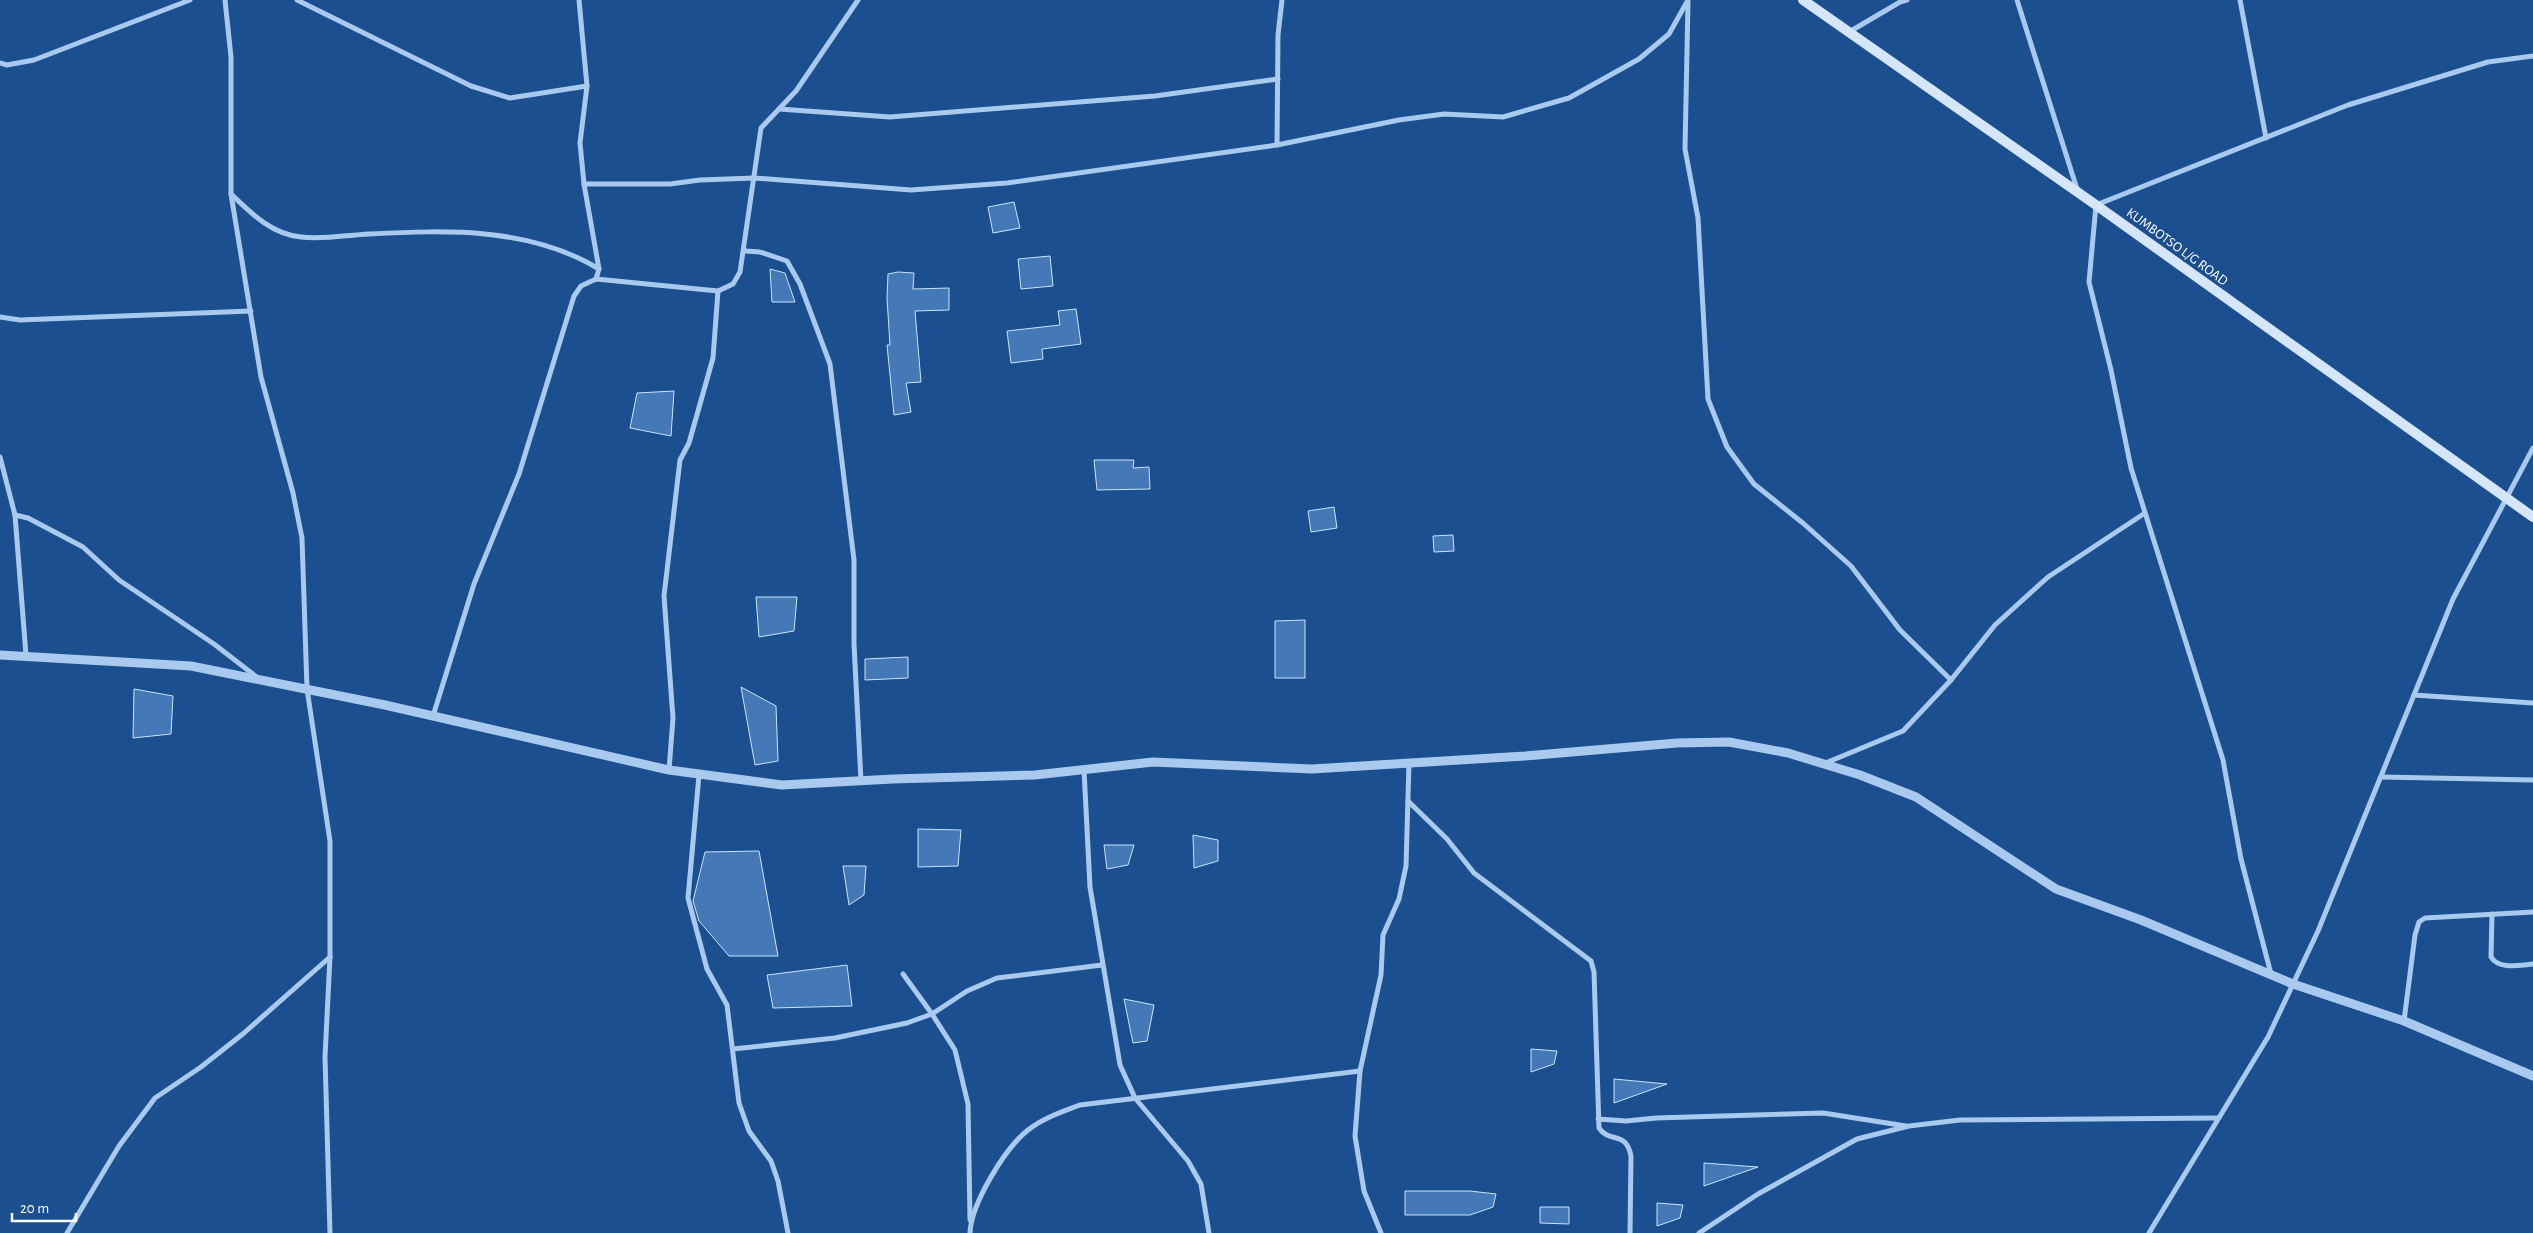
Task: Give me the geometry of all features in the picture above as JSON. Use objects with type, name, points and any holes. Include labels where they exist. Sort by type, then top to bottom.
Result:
[{"type":"main road","name":"KUMBOTSO L/G ROAD","points":[[1803,0],[2078,192],[2533,517]]},
{"type":"street","points":[[0,63],[8,65],[34,60],[190,0]]},
{"type":"street","points":[[225,0],[231,57],[231,194],[260,377],[293,493],[302,538],[307,689],[330,840],[330,957],[325,1057],[330,1233]]},
{"type":"street","points":[[297,0],[471,86],[497,95],[510,98],[587,86]]},
{"type":"street","points":[[579,0],[587,86],[580,142],[584,184],[599,269],[596,279]]},
{"type":"street","points":[[432,716],[474,584],[519,474],[574,296],[581,286],[596,279],[718,291],[733,284],[740,272],[745,251],[761,128],[796,91],[858,0]]},
{"type":"street","points":[[1277,145],[1278,35],[1282,0]]},
{"type":"street","points":[[1849,32],[1900,2],[1907,0]]},
{"type":"street","points":[[2018,0],[2078,192]]},
{"type":"street","points":[[2240,0],[2266,138]]},
{"type":"street","points":[[584,184],[670,184],[700,180],[754,178],[911,190],[1007,183],[1277,145],[1399,120],[1444,114],[1503,117],[1570,98],[1639,59],[1669,34],[1688,1]]},
{"type":"street","points":[[1688,1],[1684,149],[1698,218],[1708,399],[1717,424],[1727,446],[1754,484],[1804,524],[1850,566],[1900,630],[1951,680]]},
{"type":"street","points":[[2271,974],[2241,859],[2223,760],[2130,468],[2111,370],[2089,282],[2096,205],[2348,105],[2488,62],[2533,56]]},
{"type":"street","points":[[779,109],[890,117],[1155,96],[1278,79]]},
{"type":"street","points":[[231,194],[263,224],[300,237],[452,232],[542,244],[575,254],[599,269]]},
{"type":"street","points":[[745,251],[760,252],[787,261],[800,284],[830,364],[854,560],[854,644],[861,781]]},
{"type":"street","points":[[668,770],[674,718],[664,596],[680,460],[688,443],[713,358],[718,291]]},
{"type":"street","points":[[0,317],[20,320],[250,311]]},
{"type":"street","points":[[2150,1233],[2268,1037],[2318,931],[2453,599],[2533,448]]},
{"type":"street","points":[[0,457],[15,515],[26,655]]},
{"type":"street","points":[[1822,764],[1903,731],[1951,680],[1995,625],[2048,577],[2145,513]]},
{"type":"street","points":[[15,515],[28,518],[83,546],[119,580],[214,644],[261,680]]},
{"type":"street","points":[[0,655],[192,666],[432,716],[668,770],[782,785],[1035,775],[1153,762],[1312,769],[1677,743],[1729,742],[1788,753],[1860,775],[1916,797],[2056,888],[2142,920],[2293,984],[2404,1020],[2533,1076]]},
{"type":"street","points":[[2414,695],[2533,703]]},
{"type":"street","points":[[1381,1233],[1364,1191],[1355,1136],[1360,1071],[1381,975],[1383,935],[1399,899],[1406,866],[1409,763]]},
{"type":"street","points":[[1084,770],[1090,887],[1120,1065],[1135,1098],[1188,1161],[1201,1184],[1209,1233]]},
{"type":"street","points":[[699,775],[688,898],[707,969],[728,1004],[739,1103],[749,1131],[771,1161],[778,1181],[788,1233]]},
{"type":"street","points":[[2381,777],[2533,780]]},
{"type":"street","points":[[1408,801],[1447,839],[1474,873],[1591,961],[1594,972],[1598,1119],[1602,1132],[1622,1139],[1629,1144],[1631,1156],[1630,1233]]},
{"type":"street","points":[[2404,1020],[2414,935],[2419,922],[2425,918],[2533,912]]},
{"type":"street","points":[[2492,914],[2491,957],[2494,962],[2502,965],[2533,964]]},
{"type":"street","points":[[68,1233],[119,1146],[155,1098],[201,1067],[244,1033],[330,957]]},
{"type":"street","points":[[733,1049],[835,1038],[906,1023],[932,1014],[967,991],[997,978],[1102,965]]},
{"type":"street","points":[[903,974],[955,1050],[968,1104],[970,1233]]},
{"type":"street","points":[[970,1224],[986,1186],[1012,1145],[1028,1130],[1052,1115],[1080,1105],[1360,1071]]},
{"type":"street","points":[[1598,1119],[1626,1121],[1656,1118],[1823,1113],[1908,1126]]},
{"type":"street","points":[[1699,1233],[1758,1194],[1857,1139],[1908,1126],[1960,1120],[2219,1118]]},
{"type":"building","points":[[1014,202],[1020,228],[993,233],[988,207]]},
{"type":"building","points":[[1050,256],[1053,286],[1021,289],[1018,259]]},
{"type":"building","points":[[770,269],[785,273],[795,302],[772,302]]},
{"type":"building","points":[[898,272],[914,273],[913,289],[949,288],[949,310],[915,311],[921,382],[906,383],[911,412],[894,415],[887,345],[890,345],[887,298],[888,274]]},
{"type":"building","points":[[1076,309],[1081,344],[1042,349],[1043,359],[1011,363],[1007,331],[1060,325],[1058,311]]},
{"type":"building","points":[[674,391],[671,436],[630,428],[637,393]]},
{"type":"building","points":[[1094,460],[1134,460],[1133,468],[1149,467],[1150,489],[1097,490]]},
{"type":"building","points":[[1334,507],[1337,528],[1311,532],[1308,511]]},
{"type":"building","points":[[1453,535],[1454,551],[1434,552],[1433,536]]},
{"type":"building","points":[[756,597],[797,597],[794,631],[759,637]]},
{"type":"building","points":[[1305,620],[1305,678],[1275,678],[1275,621]]},
{"type":"building","points":[[908,657],[908,678],[865,680],[865,659]]},
{"type":"building","points":[[741,687],[776,706],[778,761],[755,765]]},
{"type":"building","points":[[134,689],[173,696],[171,734],[133,738]]},
{"type":"building","points":[[918,829],[961,830],[958,866],[918,867]]},
{"type":"building","points":[[1193,835],[1218,840],[1218,861],[1194,868]]},
{"type":"building","points":[[1104,845],[1134,845],[1128,865],[1107,869]]},
{"type":"building","points":[[759,851],[778,956],[729,956],[699,921],[693,901],[705,852]]},
{"type":"building","points":[[843,866],[866,866],[864,895],[849,905]]},
{"type":"building","points":[[847,965],[852,1006],[773,1008],[767,975]]},
{"type":"building","points":[[1124,999],[1154,1005],[1147,1041],[1133,1043]]},
{"type":"building","points":[[1531,1049],[1557,1051],[1554,1064],[1531,1072]]},
{"type":"building","points":[[1614,1079],[1667,1084],[1614,1103]]},
{"type":"building","points":[[1704,1163],[1758,1167],[1704,1186]]},
{"type":"building","points":[[1405,1191],[1470,1191],[1496,1194],[1493,1207],[1470,1215],[1405,1215]]},
{"type":"building","points":[[1657,1203],[1683,1205],[1680,1218],[1657,1226]]},
{"type":"building","points":[[1540,1207],[1569,1207],[1569,1224],[1540,1223]]}]
